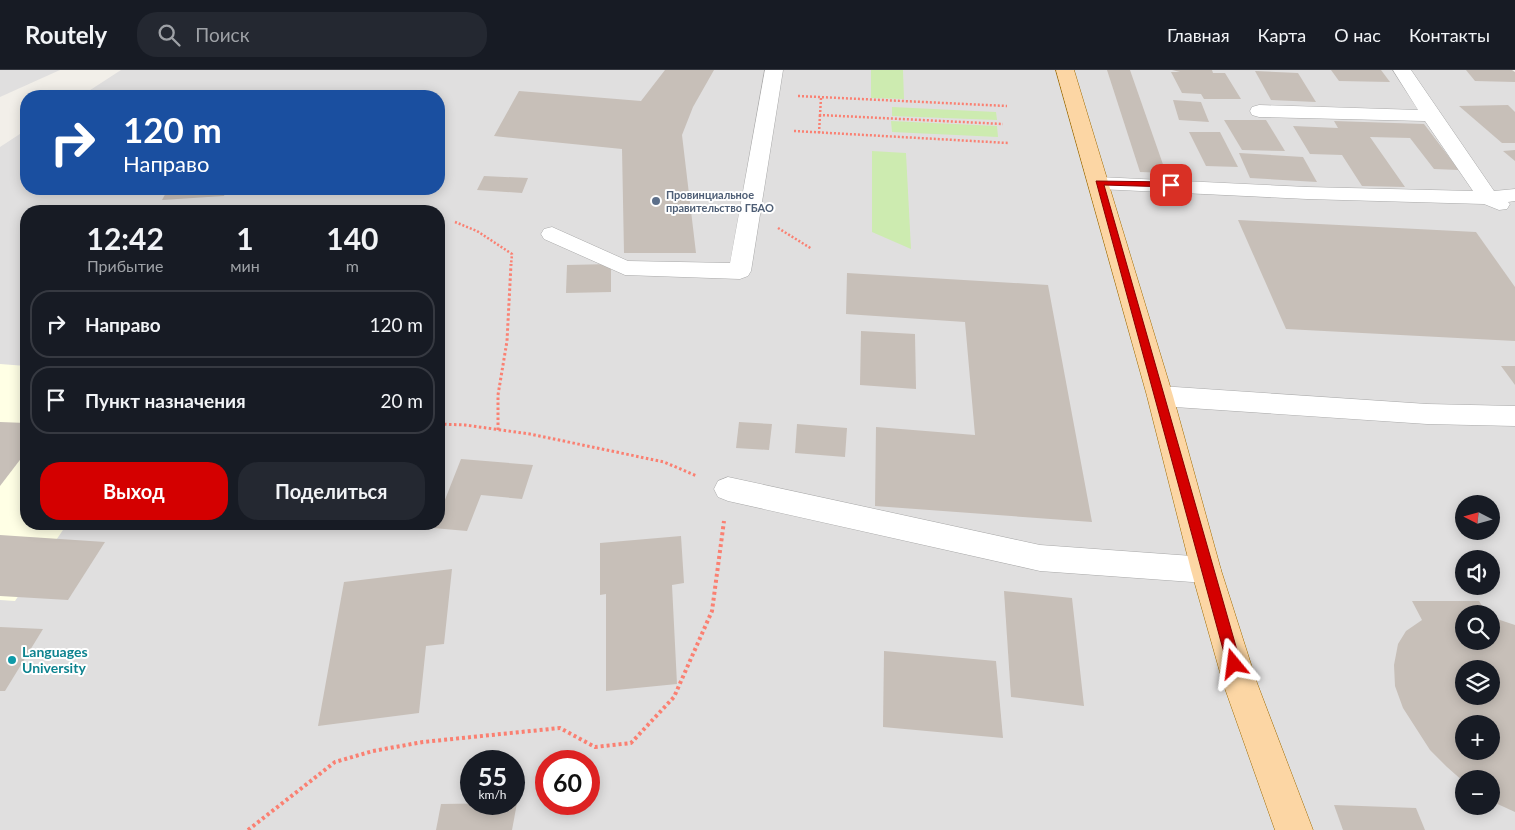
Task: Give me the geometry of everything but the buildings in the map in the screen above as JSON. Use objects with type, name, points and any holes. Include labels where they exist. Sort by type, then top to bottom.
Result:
[{"type":"main road","points":[[1065,70],[1099,182],[1160,396],[1206,570],[1240,683],[1294,830]]},
{"type":"street","points":[[552,234],[624,268],[740,271],[774,70]]},
{"type":"street","points":[[1402,70],[1488,198],[1515,214]]},
{"type":"street","points":[[1259,111],[1433,116]]},
{"type":"street","points":[[1099,182],[1307,193],[1488,198],[1515,195]]},
{"type":"street","points":[[1160,396],[1427,414],[1515,416]]},
{"type":"street","points":[[728,490],[1040,558],[1206,570]]},
{"type":"path","points":[[794,96],[1007,106]]},
{"type":"path","points":[[819,133],[821,98]]},
{"type":"path","points":[[820,115],[1004,124]]},
{"type":"path","points":[[790,131],[1008,143]]},
{"type":"path","points":[[456,222],[477,231],[512,254],[507,341],[498,395],[498,430]]},
{"type":"path","points":[[248,830],[335,762],[373,750],[423,742],[560,728],[594,747],[631,742],[674,697],[712,611],[728,490],[664,462],[498,430],[445,425]]},
{"type":"shaded area","points":[[0,70],[60,70],[0,97]]},
{"type":"shaded area","points":[[121,70],[1499,70],[1515,81],[1515,830],[0,830],[0,147],[20,134],[20,195],[445,195],[445,90],[90,90]]},
{"type":"shaded area","points":[[0,364],[20,366],[20,530],[63,530],[15,601],[0,600]]},
{"type":"green space","points":[[871,70],[903,70],[904,99],[871,98]]},
{"type":"green space","points":[[892,107],[996,112],[997,120],[892,116]]},
{"type":"green space","points":[[891,121],[997,126],[998,137],[892,132]]},
{"type":"green space","points":[[872,151],[906,153],[911,249],[872,232]]},
{"type":"place","name":"Провинциальное правительство ГБАО","points":[[656,201]]},
{"type":"place","name":"Languages University","points":[[12,660]]},
{"type":"route","points":[[1171,185],[1099,182],[1160,396],[1206,570],[1234,664]]}]
